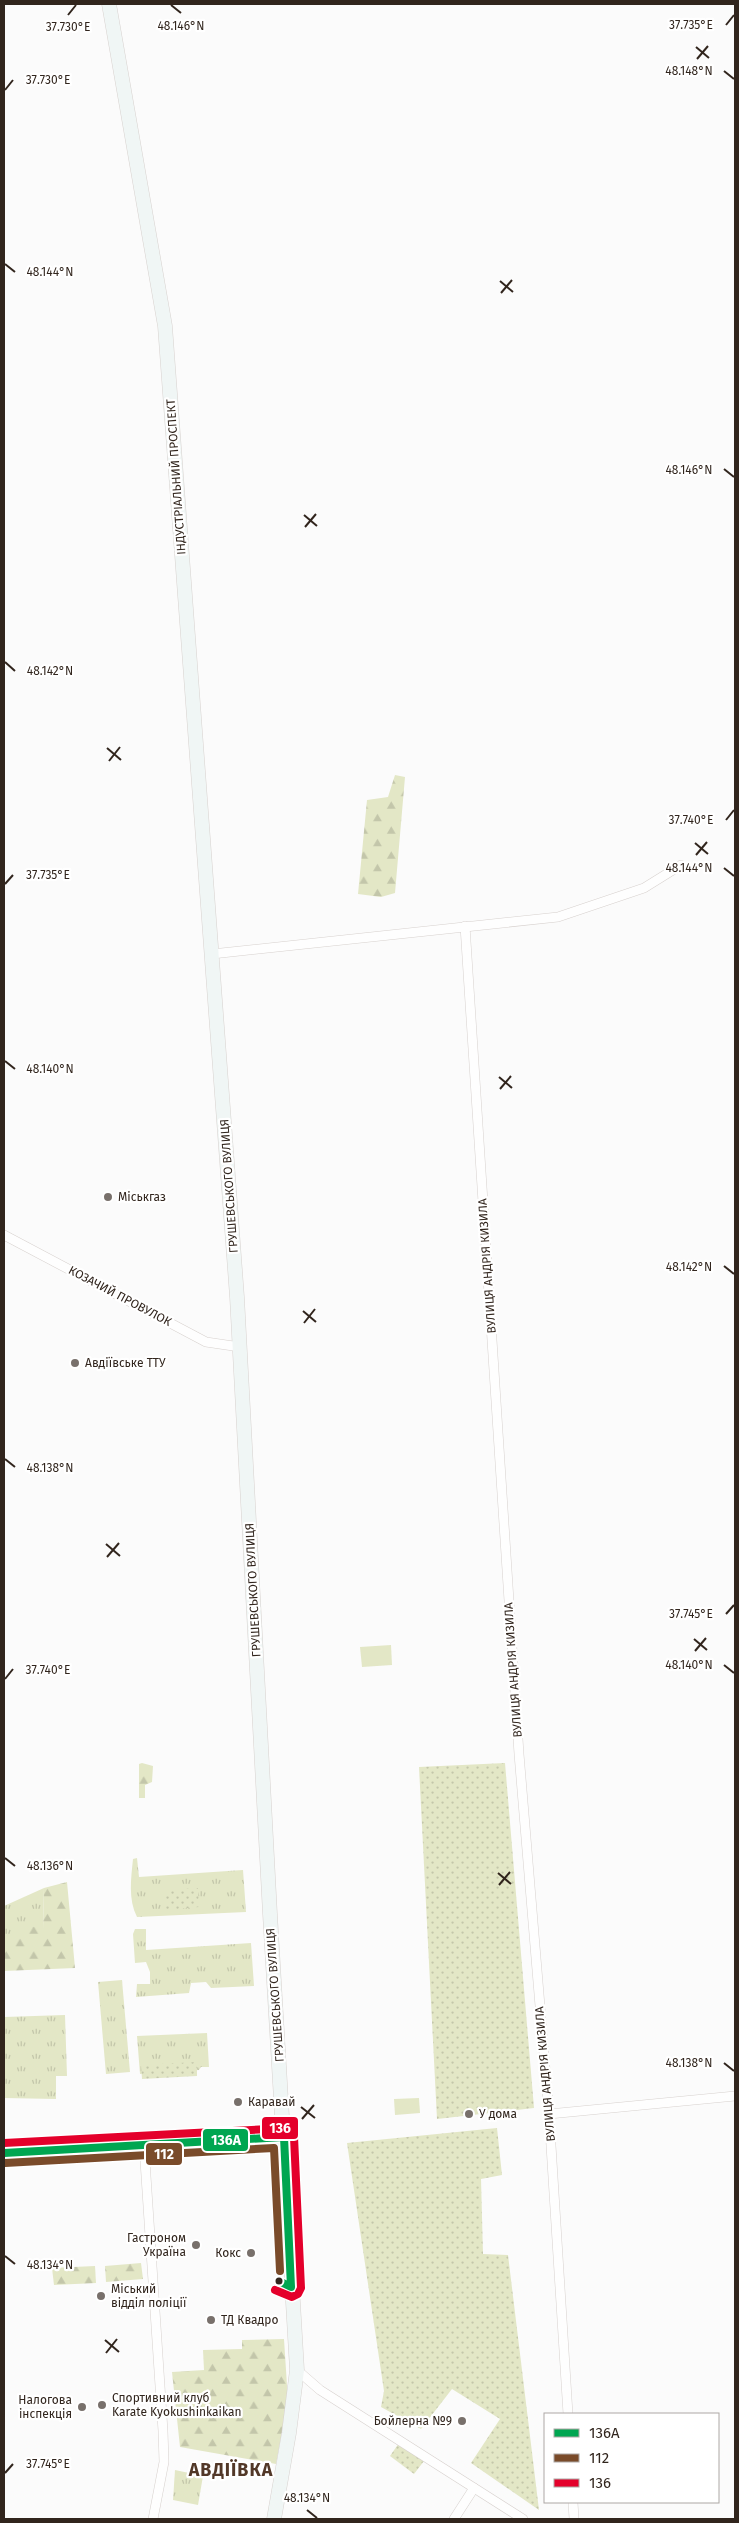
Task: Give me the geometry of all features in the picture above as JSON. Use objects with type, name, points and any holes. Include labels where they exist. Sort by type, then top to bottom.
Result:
[{"type":"street","name":"ІНДУСТРІАЛЬНИЙ ПРОСПЕКТ","points":[[109,4],[165,326],[212,954]]},
{"type":"street","points":[[212,954],[558,917],[644,888],[681,865]]},
{"type":"street","name":"ВУЛИЦЯ АНДРІЯ КИЗИЛА","points":[[465,926],[518,1754],[549,2114],[568,2413]]},
{"type":"street","name":"ГРУШЕВСЬКОГО ВУЛИЦЯ","points":[[212,954],[240,1347],[297,2370],[274,2519]]},
{"type":"street","name":"КОЗАЧИЙ ПРОВУЛОК","points":[[4,1235],[206,1342],[240,1347]]},
{"type":"street","points":[[549,2114],[735,2096]]},
{"type":"street","points":[[4,2154],[284,2137]]},
{"type":"street","points":[[144,2146],[164,2431],[164,2462],[153,2519]]},
{"type":"street","points":[[297,2370],[320,2390],[523,2519]]},
{"type":"street","points":[[454,2519],[474,2488]]},
{"type":"street","points":[[573,2503],[574,2519]]},
{"type":"green space","points":[[395,775],[405,777],[395,893],[381,897],[358,894],[367,800],[388,797]]},
{"type":"green space","points":[[391,1645],[392,1665],[362,1667],[360,1647]]},
{"type":"green space","points":[[505,1763],[534,2108],[437,2119],[419,1767]]},
{"type":"green space","points":[[139,1764],[153,1766],[152,1782],[145,1785],[145,1798],[139,1798]]},
{"type":"green space","points":[[137,1858],[139,1877],[243,1870],[246,1912],[137,1917],[132,1903],[131,1889],[133,1859]]},
{"type":"green space","points":[[67,1882],[75,1968],[4,1971],[4,1950],[26,1925],[43,1929],[44,1888]]},
{"type":"green space","points":[[44,1888],[43,1930],[26,1926],[6,1951],[4,1950],[4,1906]]},
{"type":"green space","points":[[198,1888],[199,1907],[166,1910],[165,1890]]},
{"type":"green space","points":[[135,1929],[146,1929],[146,1950],[251,1943],[254,1986],[211,1988],[206,1982],[191,1983],[189,1993],[136,1997],[137,1984],[150,1984],[150,1972],[146,1962],[135,1963],[133,1934]]},
{"type":"green space","points":[[122,1980],[130,2072],[106,2074],[98,1982]]},
{"type":"green space","points":[[65,2015],[67,2076],[56,2076],[56,2099],[4,2098],[4,2017]]},
{"type":"green space","points":[[207,2033],[209,2067],[201,2067],[199,2070],[140,2074],[137,2036]]},
{"type":"green space","points":[[197,2062],[197,2076],[142,2079],[141,2065]]},
{"type":"green space","points":[[419,2098],[420,2113],[395,2115],[394,2099]]},
{"type":"green space","points":[[497,2128],[502,2175],[481,2179],[483,2254],[508,2255],[539,2510],[471,2463],[500,2419],[452,2389],[421,2429],[381,2407],[384,2391],[347,2143]]},
{"type":"green space","points":[[141,2263],[143,2279],[106,2282],[105,2266]]},
{"type":"green space","points":[[95,2266],[96,2283],[54,2285],[52,2268]]},
{"type":"green space","points":[[284,2339],[288,2401],[276,2464],[180,2447],[172,2372],[204,2370],[203,2350],[242,2349],[242,2340]]},
{"type":"green space","points":[[399,2443],[424,2461],[414,2474],[390,2456]]},
{"type":"green space","points":[[175,2470],[203,2476],[198,2505],[173,2500]]},
{"type":"transit line","name":"136","points":[[4,2143],[289,2128],[294,2137],[301,2288],[298,2294],[292,2297],[275,2290]]},
{"type":"transit line","name":"136А","points":[[4,2153],[284,2137],[291,2287],[279,2281]]},
{"type":"transit line","name":"112","points":[[5,2163],[274,2148],[280,2271]]},
{"type":"place","name":"Міськгаз","points":[[108,1197]]},
{"type":"place","name":"Авдіївське ТТУ","points":[[75,1363]]},
{"type":"place","name":"Каравай","points":[[238,2102]]},
{"type":"place","name":"У дома","points":[[469,2114]]},
{"type":"place","name":"Гастроном Україна","points":[[196,2245]]},
{"type":"place","name":"Кокс","points":[[251,2253]]},
{"type":"place","name":"Міський відділ поліції","points":[[101,2296]]},
{"type":"place","name":"ТД Квадро","points":[[211,2320]]},
{"type":"place","name":"Спортивний клуб Karate Kyokushinkaikan","points":[[102,2405]]},
{"type":"place","name":"Налогова інспекція","points":[[82,2407]]},
{"type":"place","name":"Бойлерна №9","points":[[462,2421]]},
{"type":"district","name":"АВДІЇВКА","points":[[231,2470]]}]
